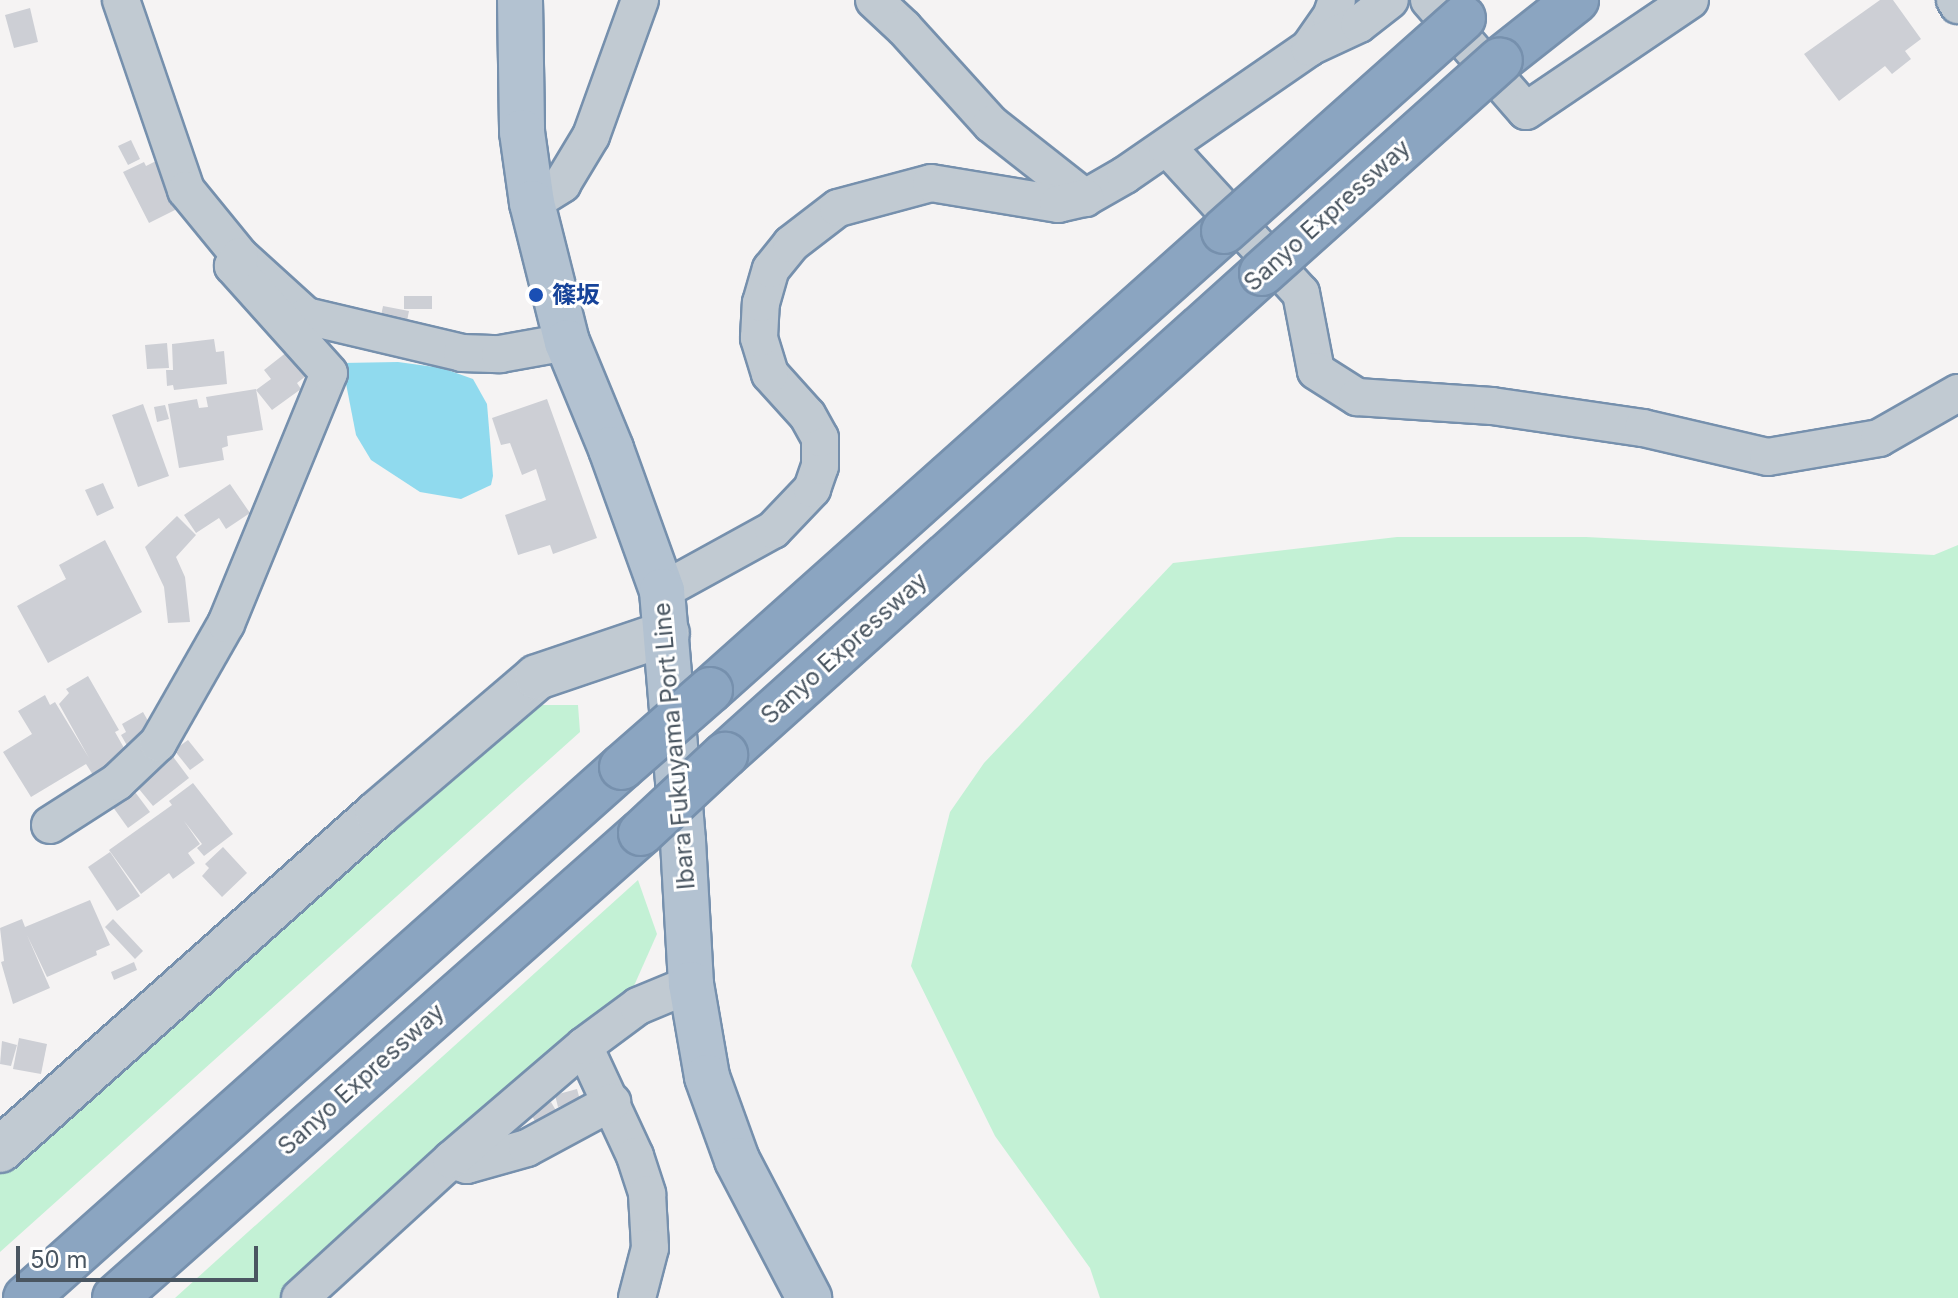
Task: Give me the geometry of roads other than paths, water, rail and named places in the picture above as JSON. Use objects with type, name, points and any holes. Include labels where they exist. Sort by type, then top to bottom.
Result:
[{"type":"highway","name":"Sanyo Expressway","points":[[115,1298],[641,833],[1262,273],[1576,0]]},
{"type":"highway","points":[[1512,53],[1608,0]]},
{"type":"highway","points":[[26,1298],[1295,168],[1456,4]]},
{"type":"main road","name":"Ibara Fukuyama Port Line","points":[[520,0],[522,132],[532,203],[567,342],[617,463],[664,612],[691,984],[707,1077],[737,1160],[809,1298]]},
{"type":"street","points":[[121,0],[186,190],[240,256],[306,316],[462,353],[500,354],[567,342]]},
{"type":"street","points":[[532,203],[562,184],[591,136],[640,0]]},
{"type":"street","points":[[874,0],[904,28],[991,124],[1085,198]]},
{"type":"street","points":[[1309,48],[1331,17],[1337,0]]},
{"type":"street","points":[[0,1150],[367,823],[537,677],[664,612],[773,530],[812,489],[820,466],[820,438],[807,415],[770,374],[759,338],[761,303],[771,269],[791,244],[838,208],[931,183],[1058,204],[1085,198],[1167,147],[1309,48],[1359,24],[1390,0]]},
{"type":"street","points":[[1456,4],[1526,111],[1690,0]]},
{"type":"street","points":[[1167,147],[1301,293],[1316,371],[1357,397],[1492,406],[1643,428],[1768,457],[1879,438],[1958,393]]},
{"type":"street","points":[[50,825],[117,782],[158,743],[226,624],[329,373],[233,266],[240,256]]},
{"type":"street","points":[[300,1298],[451,1160],[584,1046],[638,1006],[691,984]]},
{"type":"street","points":[[584,1046],[612,1102],[647,1194],[650,1248],[637,1298]]},
{"type":"street","points":[[451,1160],[467,1165],[527,1148],[612,1102]]},
{"type":"water","points":[[398,362],[442,368],[473,379],[487,404],[493,476],[491,485],[461,499],[420,492],[371,460],[356,435],[342,363]]},
{"type":"place","name":"篠坂","points":[[536,295]]}]
